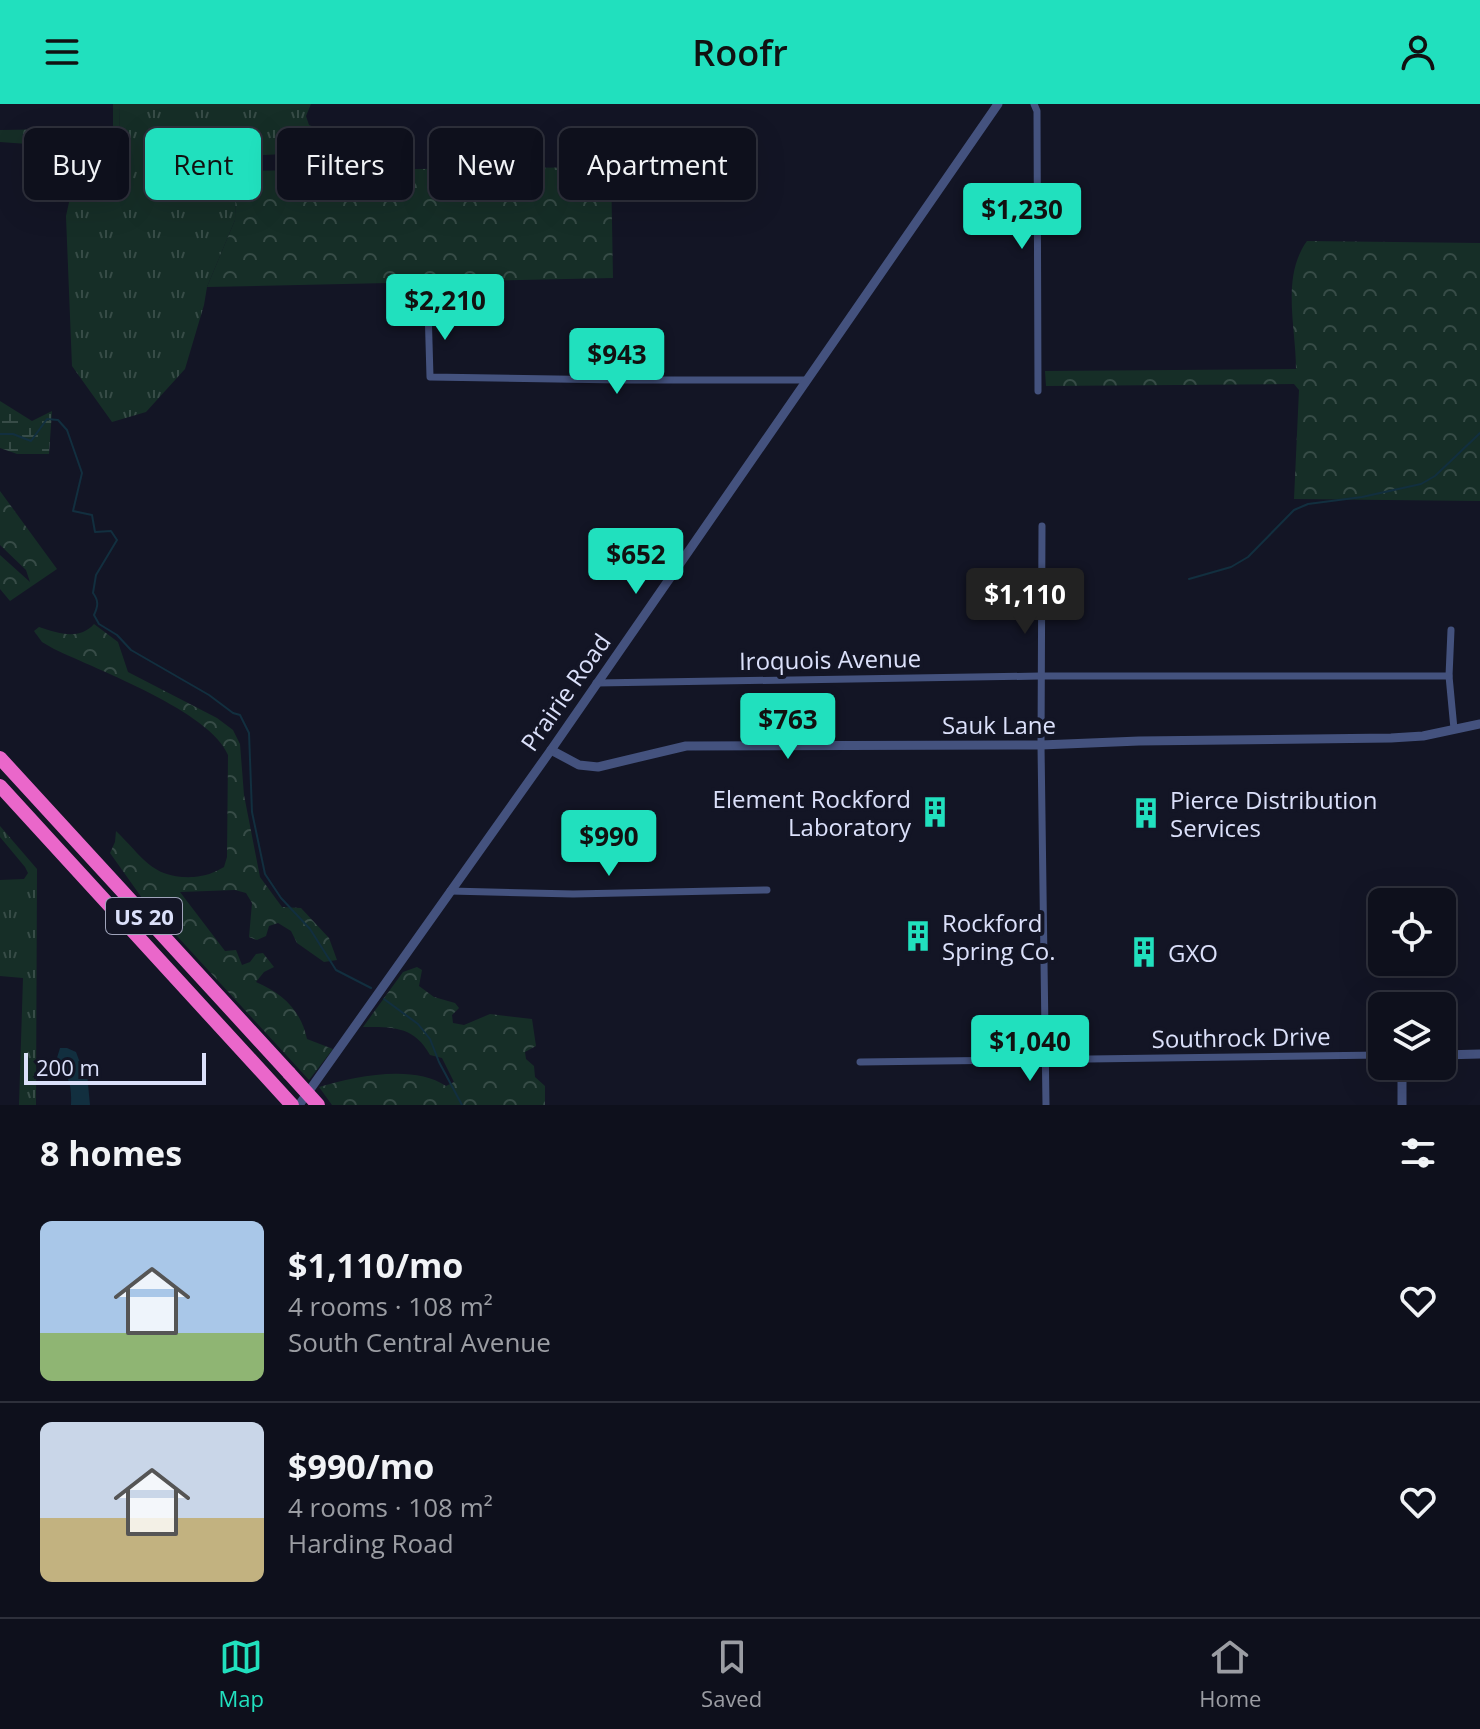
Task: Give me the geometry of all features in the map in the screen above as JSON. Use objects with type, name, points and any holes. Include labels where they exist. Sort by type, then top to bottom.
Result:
[{"type":"highway","name":"US 20","points":[[0,758],[318,1105]]},
{"type":"highway","name":"US 20","points":[[0,786],[292,1105]]},
{"type":"street","name":"Prairie Road","points":[[299,1105],[551,750],[998,104]]},
{"type":"street","points":[[1034,104],[1037,111],[1038,391]]},
{"type":"street","points":[[428,307],[430,377],[805,380]]},
{"type":"street","points":[[1042,526],[1040,676],[1046,1105]]},
{"type":"street","points":[[1451,630],[1449,676],[1454,729],[1480,724]]},
{"type":"street","name":"Iroquois Avenue","points":[[596,683],[1040,676],[1449,676]]},
{"type":"street","name":"Sauk Lane","points":[[551,750],[579,765],[598,767],[686,746],[1041,745],[1391,738],[1454,729]]},
{"type":"street","points":[[450,891],[573,894],[767,890]]},
{"type":"street","points":[[1456,1055],[1480,1054]]},
{"type":"street","name":"Southrock Drive","points":[[860,1062],[1368,1055]]},
{"type":"street","points":[[1402,1080],[1402,1105]]},
{"type":"green space","points":[[113,104],[119,104],[119,128],[113,128]]},
{"type":"green space","points":[[119,104],[311,104],[306,116],[309,125],[316,128],[277,128],[277,154],[261,155],[261,128],[145,128],[145,200],[235,200],[235,220],[207,287],[185,369],[146,412],[112,422],[72,366],[66,216],[70,200],[129,200],[129,128],[119,128]]},
{"type":"green space","points":[[0,130],[24,130],[24,144],[0,142]]},
{"type":"green space","points":[[543,168],[559,168],[559,200],[612,200],[613,278],[207,287],[235,220],[235,200],[261,200],[261,171],[277,171],[277,200],[413,200],[413,169],[429,169],[429,200],[543,200]]},
{"type":"green space","points":[[1307,241],[1480,243],[1480,501],[1294,499],[1299,390],[1294,384],[1046,386],[1045,371],[1296,369],[1292,286],[1299,255]]},
{"type":"green space","points":[[0,401],[32,421],[52,411],[49,454],[17,454],[0,448]]},
{"type":"green space","points":[[0,491],[57,569],[10,601],[0,589],[0,555],[30,582],[26,570],[0,545]]},
{"type":"green space","points":[[94,624],[118,642],[128,672],[217,718],[233,730],[240,744],[244,795],[260,877],[282,907],[301,908],[329,938],[337,960],[324,962],[297,943],[291,931],[278,923],[269,926],[266,936],[257,940],[249,937],[252,903],[246,893],[235,890],[180,892],[225,951],[236,950],[242,965],[250,962],[256,954],[263,953],[274,967],[264,972],[256,982],[274,991],[289,1004],[300,1019],[307,1039],[333,1049],[309,1080],[142,898],[110,853],[116,831],[150,865],[168,874],[198,877],[224,867],[227,857],[228,755],[200,723],[177,708],[54,649],[42,642],[34,631],[39,627],[75,634]]},
{"type":"green space","points":[[0,826],[37,869],[36,1105],[19,1105],[23,978],[0,976],[0,880],[24,879],[28,873],[0,837]]},
{"type":"green space","points":[[417,967],[422,970],[419,986],[434,997],[455,1003],[459,1008],[452,1015],[453,1023],[464,1025],[490,1014],[532,1019],[536,1046],[525,1052],[526,1059],[534,1066],[535,1077],[545,1086],[545,1105],[332,1105],[319,1087],[350,1079],[401,1074],[433,1079],[446,1086],[454,1082],[442,1058],[430,1055],[410,1033],[393,1028],[363,1027],[403,972]]},
{"type":"water","points":[[60,1048],[76,1052],[87,1073],[90,1105],[71,1105],[69,1081],[56,1061]]},
{"type":"waterway","points":[[0,434],[13,434],[31,441],[47,419],[58,420],[67,430],[82,473],[73,511],[92,515],[95,532],[111,531],[117,540],[96,575],[93,593],[97,604],[94,615],[99,624],[117,635],[131,650],[240,715],[249,733],[252,812],[265,874],[281,898],[310,929],[336,970],[371,988]]},
{"type":"waterway","points":[[1189,579],[1231,567],[1248,557],[1294,510],[1308,504],[1362,497],[1421,484],[1435,476],[1480,433]]},
{"type":"waterway","points":[[384,999],[418,1024],[430,1039],[462,1105]]},
{"type":"place","name":"Element Rockford Laboratory","points":[[935,812]]},
{"type":"place","name":"Pierce Distribution Services","points":[[1146,813]]},
{"type":"place","name":"Rockford Spring Co.","points":[[918,936]]},
{"type":"place","name":"GXO","points":[[1144,952]]}]
